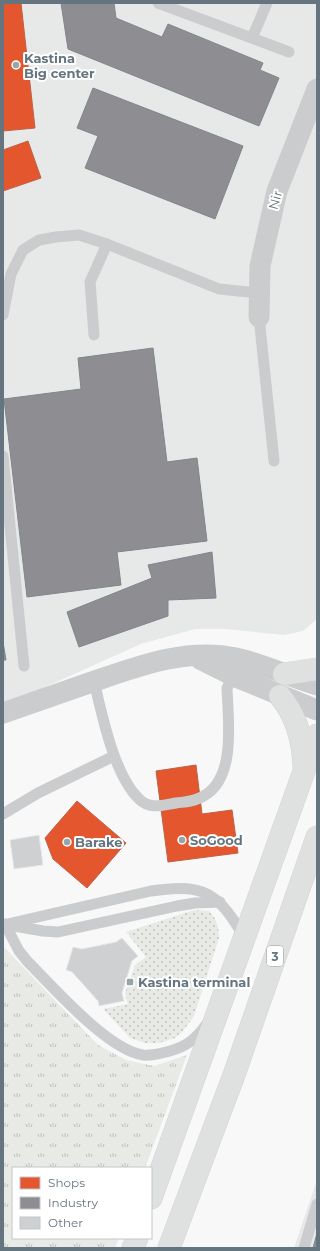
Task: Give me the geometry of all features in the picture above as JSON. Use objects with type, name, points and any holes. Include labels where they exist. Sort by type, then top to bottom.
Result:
[{"type":"highway","points":[[284,674],[317,669]]},
{"type":"highway","points":[[280,696],[290,707],[296,722],[301,738],[304,770]]},
{"type":"highway","points":[[152,1195],[317,735]]},
{"type":"highway","name":"3","points":[[184,1248],[234,1075],[317,837]]},
{"type":"highway","points":[[169,1248],[234,1075]]},
{"type":"street","name":"Nir","points":[[259,317],[260,266],[277,191],[317,89]]},
{"type":"street","points":[[196,656],[236,677],[317,710]]},
{"type":"street","points":[[3,713],[157,661],[196,656],[236,658],[317,685]]},
{"type":"lane","points":[[158,3],[289,52]]},
{"type":"lane","points":[[252,38],[266,3]]},
{"type":"lane","points":[[3,315],[7,275],[23,250],[39,240],[79,235],[107,244],[219,289],[259,293]]},
{"type":"lane","points":[[94,335],[90,282],[107,244]]},
{"type":"lane","points":[[259,317],[274,460]]},
{"type":"lane","points":[[3,456],[24,666]]},
{"type":"lane","points":[[94,682],[106,734],[114,756],[128,784],[139,799],[145,804],[155,807],[198,799],[214,788],[224,772],[229,749],[227,688],[231,680],[236,677]]},
{"type":"lane","points":[[3,814],[38,793],[114,756]]},
{"type":"lane","points":[[4,924],[172,888],[195,890],[213,897],[229,911],[244,937]]},
{"type":"lane","points":[[4,924],[42,932],[58,932],[177,906],[195,903],[220,902]]},
{"type":"lane","points":[[4,924],[19,951],[28,962],[95,1029],[119,1045],[143,1055],[162,1053],[185,1046],[200,1033],[221,1005]]},
{"type":"lane","points":[[304,1248],[317,1204]]},
{"type":"shaded area","points":[[3,3],[317,3],[317,619],[303,631],[284,635],[226,629],[195,629],[141,644],[3,706]]},
{"type":"shaded area","points":[[317,1180],[317,1248],[294,1248]]},
{"type":"green space","points":[[194,910],[209,911],[217,923],[219,938],[194,1016],[183,1031],[175,1038],[159,1043],[145,1043],[130,1038],[103,1009],[128,1004],[125,993],[135,965],[146,957],[126,932]]},
{"type":"green space","points":[[3,946],[98,1045],[126,1060],[154,1066],[187,1055],[145,1167],[12,1167],[12,1239],[119,1239],[115,1248],[3,1248]]},
{"type":"building: Shops","name":"Kastina Big center","points":[[3,3],[21,3],[35,128],[3,131]]},
{"type":"building: Shops","points":[[28,141],[41,178],[3,191],[3,150]]},
{"type":"building: Shops","points":[[196,765],[202,814],[232,810],[238,853],[168,862],[156,771]]},
{"type":"building: Shops","points":[[77,801],[126,843],[87,888],[53,859],[45,838]]},
{"type":"building: Industry","points":[[61,3],[114,3],[116,18],[162,37],[168,24],[263,63],[260,70],[279,78],[259,126],[68,49]]},
{"type":"building: Industry","points":[[93,88],[243,146],[215,219],[85,168],[98,136],[77,128]]},
{"type":"building: Industry","points":[[153,348],[167,462],[197,458],[207,541],[117,552],[121,585],[27,597],[4,399],[81,389],[78,358]]},
{"type":"building: Industry","points":[[212,552],[216,598],[168,600],[168,616],[79,647],[67,612],[152,578],[148,565]]},
{"type":"building: Industry","points":[[3,642],[6,660],[3,660]]},
{"type":"building: Industry","points":[[317,1233],[317,1248],[313,1248]]},
{"type":"building: Other","points":[[39,835],[43,865],[14,869],[10,840]]},
{"type":"building: Other","points":[[122,938],[138,956],[132,961],[122,993],[124,1001],[99,1006],[98,1001],[72,972],[66,970],[73,947],[82,949],[116,942]]},
{"type":"place","name":"Kastina Big center","points":[[16,65]]},
{"type":"place","name":"SoGood","points":[[182,840]]},
{"type":"place","name":"Barake","points":[[67,842]]},
{"type":"place","name":"Kastina terminal","points":[[130,982]]}]
